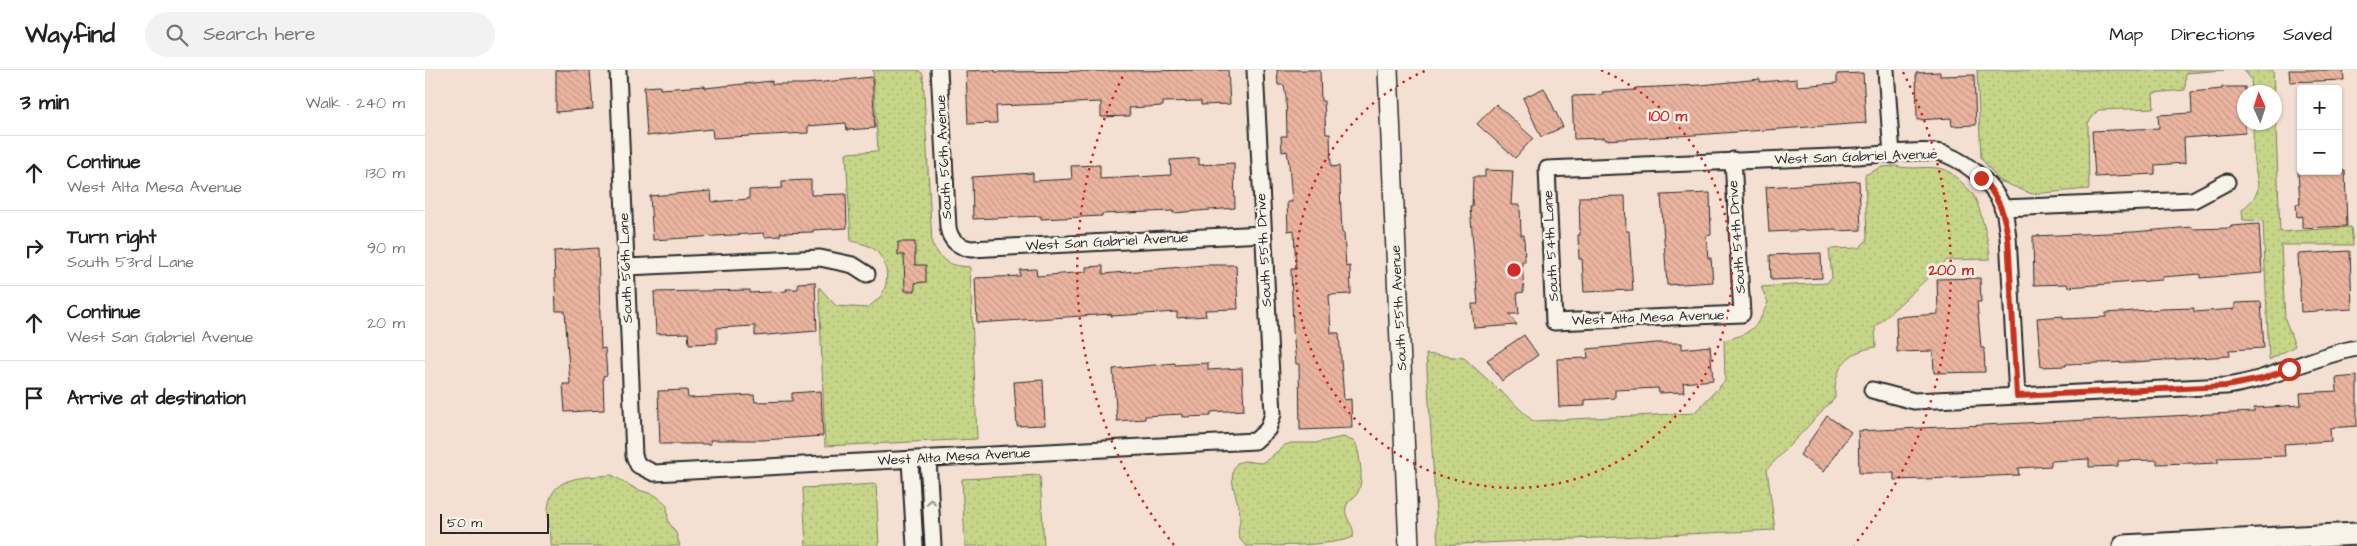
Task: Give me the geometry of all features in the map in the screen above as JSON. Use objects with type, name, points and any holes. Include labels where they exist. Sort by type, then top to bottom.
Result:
[{"type":"main road","points":[[2124,546],[2357,534]]},
{"type":"street","name":"South 56th Lane","points":[[618,70],[633,447],[637,465]]},
{"type":"street","name":"South 56th Avenue","points":[[939,70],[948,227],[954,242]]},
{"type":"street","name":"South 55th Drive","points":[[1255,70],[1273,414],[1268,429]]},
{"type":"street","name":"South 55th Avenue","points":[[1388,70],[1409,546]]},
{"type":"street","points":[[1887,70],[1891,155]]},
{"type":"street","name":"West San Gabriel Avenue","points":[[1547,169],[1934,152],[1954,158],[1981,178],[1992,190],[2002,208],[2008,237],[2017,396]]},
{"type":"street","name":"South 54th Drive","points":[[1733,160],[1742,314]]},
{"type":"street","name":"South 54th Lane","points":[[1547,169],[1554,322]]},
{"type":"street","points":[[2002,208],[2193,200],[2227,182]]},
{"type":"street","name":"West San Gabriel Avenue","points":[[954,242],[971,249],[1263,234]]},
{"type":"street","points":[[627,267],[820,258],[845,263],[867,274]]},
{"type":"street","name":"West Alta Mesa Avenue","points":[[1554,322],[1742,314]]},
{"type":"street","points":[[1872,390],[1914,401],[2235,385],[2262,379],[2324,355],[2357,348]]},
{"type":"street","name":"West Alta Mesa Avenue","points":[[637,465],[654,473],[1255,441],[1268,429]]},
{"type":"street","points":[[928,459],[933,546]]},
{"type":"street","points":[[910,460],[915,546]]},
{"type":"green space","points":[[873,70],[918,70],[923,74],[932,244],[947,262],[970,267],[977,439],[825,446],[819,287],[836,306],[868,308],[884,291],[887,277],[884,263],[876,251],[869,246],[851,241],[846,153],[878,151]]},
{"type":"green space","points":[[1977,70],[2224,70],[2186,73],[2185,90],[2153,93],[2154,108],[2098,110],[2088,123],[2089,189],[2032,194],[2000,181],[1981,158]]},
{"type":"green space","points":[[2244,70],[2273,70],[2274,85],[2251,85],[2251,79]]},
{"type":"green space","points":[[2253,130],[2276,130],[2280,232],[2351,227],[2353,245],[2281,245],[2285,319],[2295,346],[2269,360],[2263,221],[2243,220],[2242,210],[2257,193],[2258,183],[2253,157]]},
{"type":"green space","points":[[1882,167],[1940,168],[1952,174],[1966,186],[1974,196],[1979,209],[1987,236],[1990,259],[1947,260],[1875,327],[1876,347],[1856,353],[1844,363],[1839,370],[1835,387],[1835,398],[1767,469],[1775,530],[1438,545],[1426,354],[1464,358],[1533,421],[1694,413],[1725,381],[1724,340],[1747,332],[1761,318],[1768,302],[1761,287],[1827,283],[1832,277],[1829,249],[1859,248],[1867,240],[1865,175]]},
{"type":"green space","points":[[1343,437],[1355,442],[1361,467],[1360,487],[1357,494],[1346,507],[1346,515],[1353,529],[1353,537],[1332,542],[1302,545],[1247,546],[1243,543],[1238,535],[1240,517],[1232,476],[1237,463],[1244,461],[1261,463],[1285,445],[1291,443],[1315,443]]},
{"type":"green space","points":[[612,475],[636,489],[655,495],[663,501],[667,506],[668,521],[676,533],[680,546],[551,546],[548,515],[549,502],[553,492],[560,485],[578,478]]},
{"type":"green space","points":[[1040,475],[1044,546],[965,546],[962,479]]},
{"type":"green space","points":[[876,484],[879,546],[806,546],[803,488]]},
{"type":"building","points":[[556,70],[590,70],[593,109],[556,112]]},
{"type":"building","points":[[995,70],[995,72],[1228,70],[1230,104],[1201,105],[1201,101],[1163,102],[1163,106],[1129,108],[1130,116],[1101,117],[1101,102],[996,106],[997,123],[968,124],[966,71]]},
{"type":"building","points":[[1277,70],[1320,70],[1321,101],[1324,101],[1326,134],[1330,134],[1331,167],[1339,166],[1342,233],[1344,233],[1346,267],[1350,266],[1351,294],[1329,295],[1331,333],[1339,333],[1344,400],[1351,399],[1352,428],[1300,430],[1299,364],[1296,364],[1293,330],[1291,269],[1296,269],[1294,230],[1288,231],[1287,202],[1292,202],[1287,151],[1282,152],[1281,136],[1287,136],[1286,97],[1284,85],[1278,85]]},
{"type":"building","points":[[2289,70],[2343,70],[2344,80],[2290,82]]},
{"type":"building","points":[[1940,72],[1940,76],[1974,75],[1976,125],[1952,126],[1951,118],[1917,120],[1916,73]]},
{"type":"building","points":[[1863,73],[1866,123],[1605,140],[1605,138],[1574,139],[1572,96],[1603,95],[1602,92],[1635,90],[1635,88],[1701,85],[1760,79],[1760,82],[1797,79],[1797,86],[1837,83],[1837,74]]},
{"type":"building","points":[[872,77],[875,128],[847,130],[846,123],[808,126],[808,133],[713,138],[712,129],[647,136],[644,87],[660,86],[660,89],[705,86],[705,88],[772,81],[772,84],[805,84]]},
{"type":"building","points":[[2222,87],[2237,87],[2237,130],[2245,130],[2245,133],[2184,138],[2185,163],[2155,165],[2155,174],[2095,177],[2092,131],[2159,128],[2158,115],[2192,113],[2191,92],[2222,89]]},
{"type":"building","points":[[1544,88],[1563,127],[1541,137],[1523,98]]},
{"type":"building","points":[[1496,104],[1533,138],[1515,158],[1477,124]]},
{"type":"building","points":[[1199,158],[1199,165],[1234,163],[1235,208],[1173,213],[1173,211],[1102,214],[1102,216],[1041,219],[1041,216],[973,219],[972,177],[1033,173],[1033,181],[1072,179],[1071,166],[1100,165],[1100,179],[1171,175],[1170,160]]},
{"type":"building","points":[[1485,170],[1513,171],[1511,205],[1520,205],[1521,235],[1524,235],[1525,262],[1522,262],[1524,292],[1517,293],[1519,314],[1509,314],[1517,325],[1474,328],[1472,304],[1478,304],[1470,207],[1472,207],[1473,177],[1485,177]]},
{"type":"building","points":[[2342,171],[2345,171],[2347,226],[2302,228],[2302,216],[2297,217],[2296,204],[2300,204],[2298,175],[2342,175]]},
{"type":"building","points":[[811,180],[811,195],[846,194],[847,228],[780,233],[780,236],[765,237],[764,233],[653,240],[650,196],[711,191],[712,202],[749,199],[749,190],[782,188],[782,181]]},
{"type":"building","points":[[1859,181],[1861,230],[1836,231],[1836,229],[1769,232],[1766,187]]},
{"type":"building","points":[[1710,193],[1711,235],[1706,236],[1708,258],[1711,258],[1713,282],[1667,285],[1661,195]]},
{"type":"building","points":[[1625,196],[1626,231],[1629,231],[1633,290],[1584,292],[1582,259],[1579,259],[1579,197]]},
{"type":"building","points":[[2259,224],[2262,273],[2200,278],[2200,274],[2162,277],[2162,280],[2068,287],[2067,284],[2034,285],[2033,236],[2133,232],[2192,227],[2193,229],[2231,228],[2231,226]]},
{"type":"building","points":[[898,242],[915,242],[915,265],[926,265],[926,282],[915,283],[915,291],[905,291],[904,255],[898,255]]},
{"type":"building","points":[[598,248],[601,349],[605,348],[607,375],[603,376],[604,410],[565,412],[563,384],[570,384],[565,311],[556,311],[554,251]]},
{"type":"building","points":[[2350,251],[2352,309],[2301,312],[2298,254]]},
{"type":"building","points":[[1821,253],[1822,278],[1771,280],[1770,255]]},
{"type":"building","points":[[1204,265],[1236,265],[1238,309],[1205,310],[1206,316],[1177,318],[1177,312],[1111,316],[1111,314],[977,323],[975,278],[1020,276],[1020,270],[1036,269],[1037,276],[1086,272],[1086,267],[1103,266],[1103,274]]},
{"type":"building","points":[[1980,278],[1981,302],[1977,302],[1981,348],[1984,348],[1985,372],[1934,373],[1933,351],[1897,352],[1896,317],[1938,314],[1937,279]]},
{"type":"building","points":[[815,282],[817,331],[755,336],[755,326],[717,328],[717,343],[689,344],[688,333],[656,334],[654,292],[750,290],[750,293],[787,291],[786,289],[798,289],[798,283]]},
{"type":"building","points":[[2261,302],[2264,348],[2229,350],[2230,356],[2066,364],[2066,366],[2041,367],[2037,318],[2063,316],[2063,319],[2106,317],[2106,313],[2163,309],[2194,308],[2194,312],[2235,309],[2235,303]]},
{"type":"building","points":[[1524,335],[1538,355],[1502,381],[1487,360]]},
{"type":"building","points":[[1657,343],[1682,343],[1682,349],[1710,346],[1713,380],[1683,383],[1684,392],[1659,393],[1658,388],[1615,390],[1615,398],[1585,400],[1585,406],[1559,407],[1557,359],[1588,358],[1587,349]]},
{"type":"building","points":[[1175,363],[1175,365],[1208,363],[1208,370],[1242,368],[1244,410],[1211,412],[1211,416],[1183,417],[1183,414],[1145,416],[1145,419],[1117,421],[1113,369]]},
{"type":"building","points":[[2357,376],[2357,426],[2330,428],[2331,441],[2284,444],[2285,456],[2218,458],[2218,463],[2193,464],[2157,464],[2157,460],[2118,461],[2118,466],[2089,467],[2089,459],[2051,461],[2051,466],[2018,468],[2019,475],[1925,479],[1894,480],[1894,473],[1859,473],[1858,431],[2254,412],[2254,408],[2301,405],[2300,393],[2337,391],[2336,378]]},
{"type":"building","points":[[1043,380],[1045,425],[1017,426],[1014,382]]},
{"type":"building","points":[[687,390],[688,398],[754,395],[755,402],[792,401],[792,393],[821,391],[823,436],[763,440],[710,440],[711,444],[660,444],[658,391]]},
{"type":"building","points":[[1827,416],[1851,432],[1823,472],[1800,455]]},
{"type":"route","points":[[1981,178],[2000,202],[2005,214],[2017,396],[2226,386],[2262,379],[2289,369]]}]
